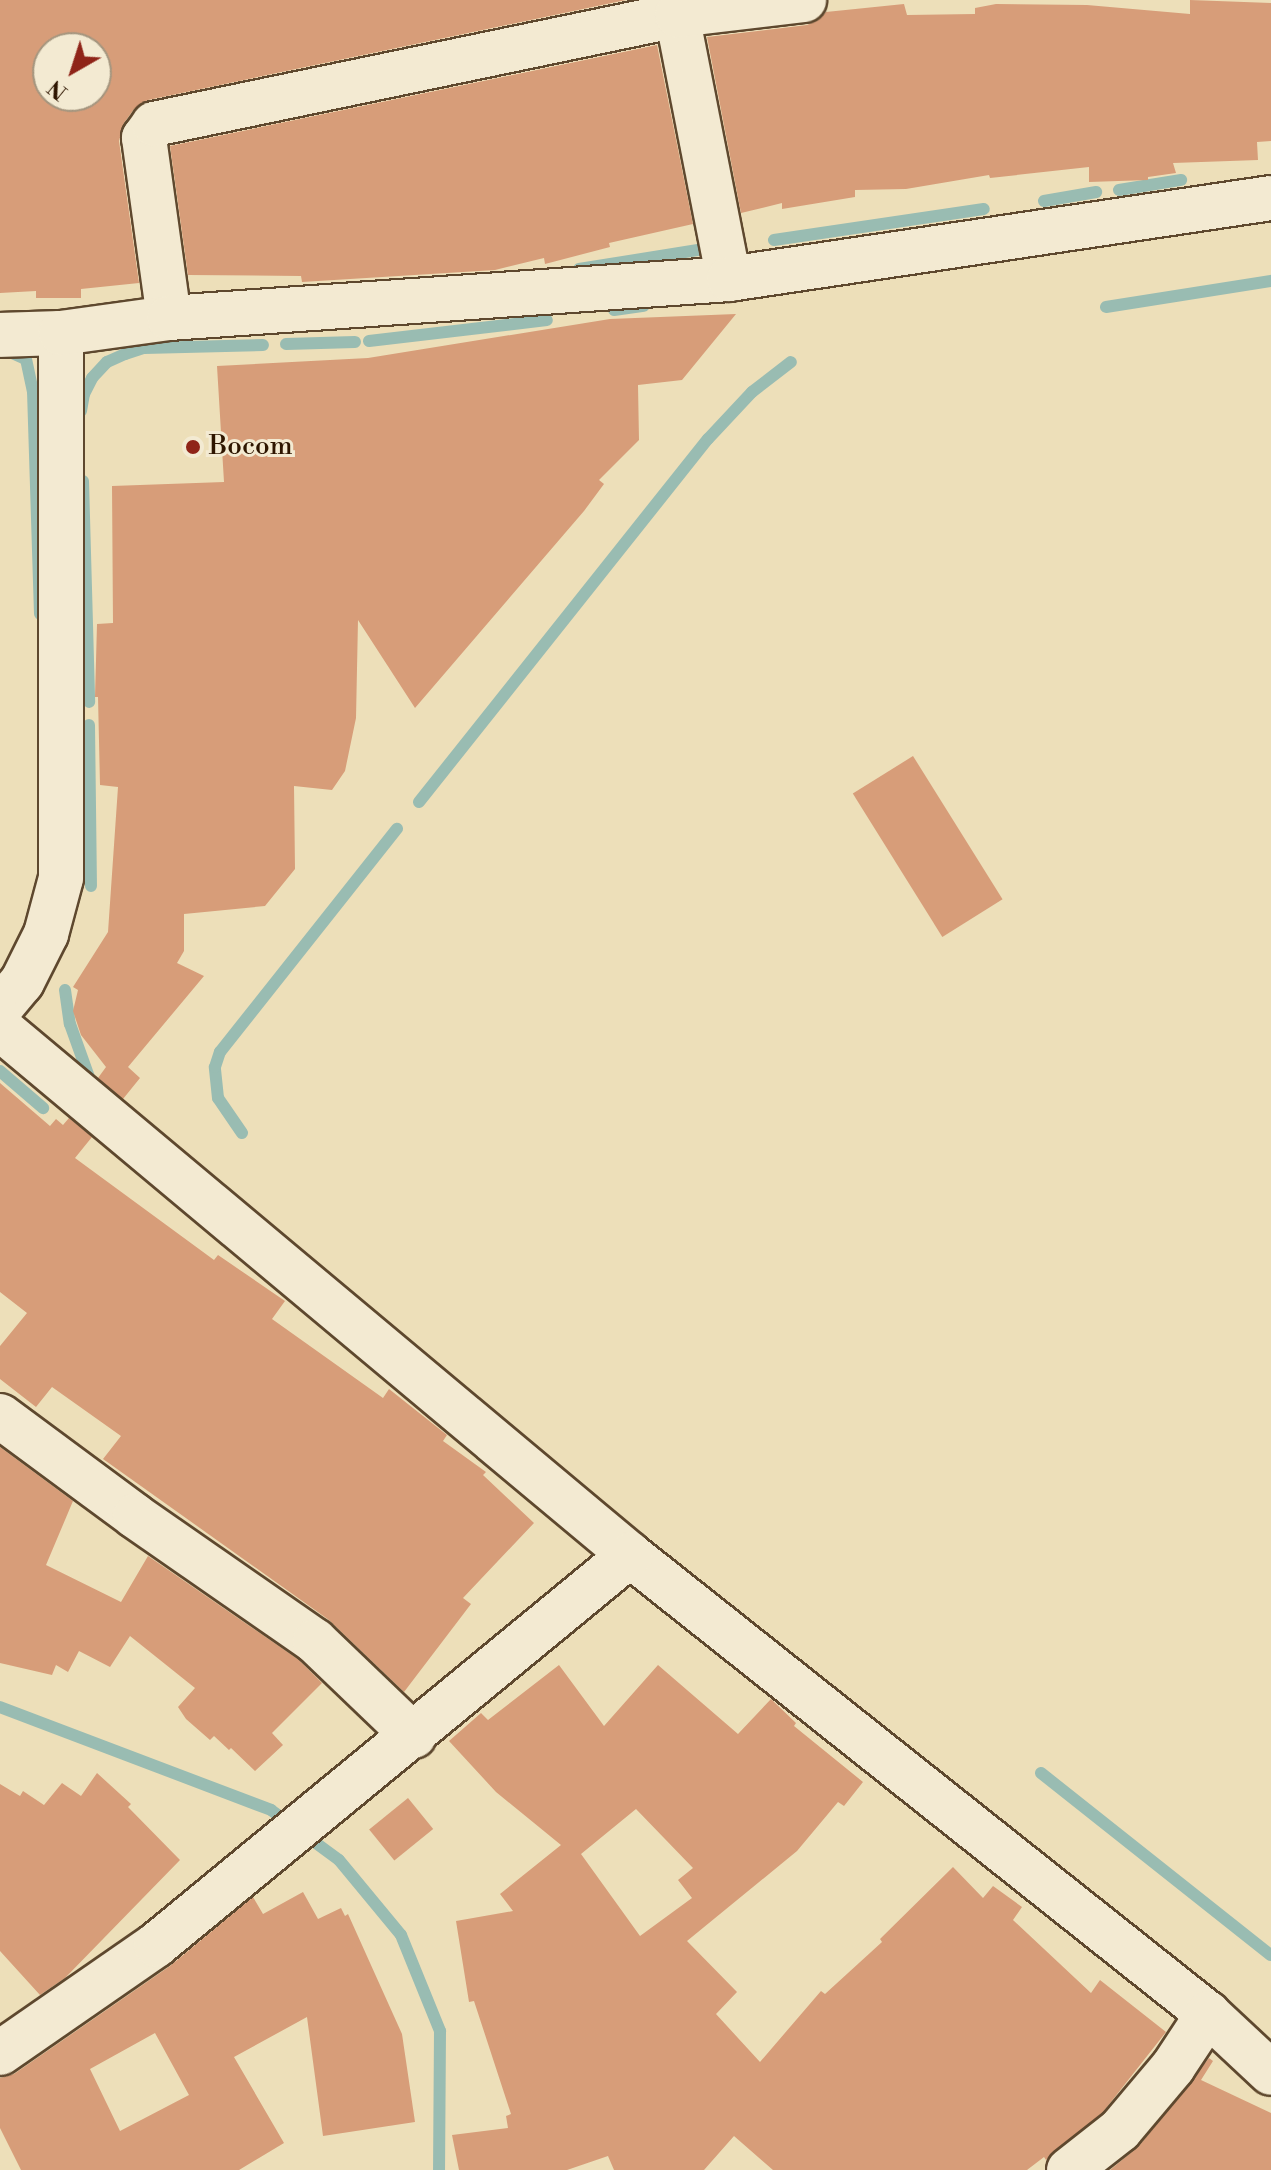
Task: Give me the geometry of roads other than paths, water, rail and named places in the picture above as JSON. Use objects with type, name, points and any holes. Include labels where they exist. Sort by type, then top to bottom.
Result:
[{"type":"street","points":[[169,318],[144,138],[154,124],[677,15],[804,0]]},
{"type":"street","points":[[677,15],[729,279]]},
{"type":"street","points":[[0,335],[61,333],[169,318],[729,279],[1271,198]]},
{"type":"street","points":[[0,1008],[22,982],[46,934],[61,878],[61,333]]},
{"type":"street","points":[[0,1028],[630,1555],[1208,2014],[1271,2073]]},
{"type":"street","points":[[0,1416],[135,1516],[315,1641],[414,1736]]},
{"type":"street","points":[[0,2053],[156,1945],[414,1736],[630,1555]]},
{"type":"street","points":[[1069,2170],[1120,2130],[1173,2067],[1208,2014]]},
{"type":"waterway","points":[[1119,190],[1181,180]]},
{"type":"waterway","points":[[1044,201],[1096,192]]},
{"type":"waterway","points":[[774,240],[984,209]]},
{"type":"waterway","points":[[579,269],[710,248]]},
{"type":"waterway","points":[[1106,307],[1271,281]]},
{"type":"waterway","points":[[614,310],[644,306]]},
{"type":"waterway","points":[[369,341],[547,320]]},
{"type":"waterway","points":[[286,344],[355,342]]},
{"type":"waterway","points":[[81,411],[84,394],[92,378],[107,362],[125,354],[144,348],[263,345]]},
{"type":"waterway","points":[[10,352],[26,359],[33,391],[40,614]]},
{"type":"waterway","points":[[419,802],[708,439],[752,392],[791,362]]},
{"type":"waterway","points":[[83,481],[89,702]]},
{"type":"waterway","points":[[89,725],[91,886]]},
{"type":"waterway","points":[[242,1133],[218,1098],[215,1067],[220,1052],[397,829]]},
{"type":"waterway","points":[[65,990],[70,1024],[90,1080]]},
{"type":"waterway","points":[[0,1071],[43,1108]]},
{"type":"waterway","points":[[0,1707],[271,1810],[339,1860],[401,1935],[440,2031],[439,2170]]},
{"type":"waterway","points":[[1041,1773],[1271,1955]]},
{"type":"place","name":"Bocom","points":[[193,447]]}]
